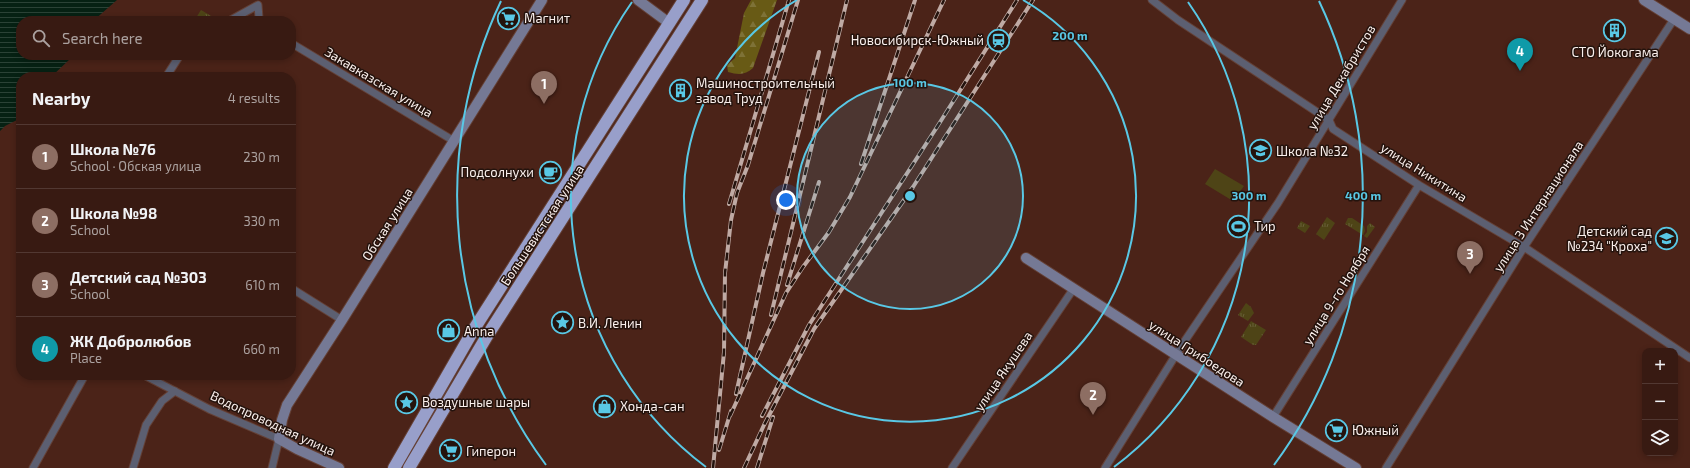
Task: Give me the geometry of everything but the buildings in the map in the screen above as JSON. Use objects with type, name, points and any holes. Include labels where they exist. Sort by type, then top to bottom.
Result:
[{"type":"highway","name":"Большевистская улица","points":[[394,468],[474,329],[684,0]]},
{"type":"highway","name":"Большевистская улица","points":[[409,468],[487,336],[702,0]]},
{"type":"street","name":"Обская улица","points":[[272,468],[282,420],[287,405],[342,320],[542,0]]},
{"type":"street","points":[[638,0],[669,23]]},
{"type":"street","name":"улица Никитина","points":[[1152,0],[1178,20],[1329,120],[1333,129],[1419,185],[1524,247],[1690,358]]},
{"type":"street","name":"улица Декабристов","points":[[1105,468],[1176,355],[1278,203],[1402,0]]},
{"type":"street","points":[[1644,0],[1690,29]]},
{"type":"street","points":[[238,16],[258,5],[259,16]]},
{"type":"street","name":"улица 3 Интернационала","points":[[1386,468],[1524,247],[1674,19]]},
{"type":"street","name":"Закавказская улица","points":[[296,46],[454,141]]},
{"type":"street","points":[[169,72],[177,60]]},
{"type":"street","name":"улица 9-го Ноября","points":[[1273,417],[1419,185]]},
{"type":"street","name":"улица Грибоедова","points":[[1026,258],[1273,417],[1356,468]]},
{"type":"street","name":"улица Якушева","points":[[952,468],[1074,288]]},
{"type":"street","points":[[296,291],[342,320]]},
{"type":"street","points":[[33,468],[82,380]]},
{"type":"street","name":"Водопроводная улица","points":[[153,380],[209,409],[279,439],[339,468]]},
{"type":"street","points":[[133,468],[146,425],[162,401],[174,391]]},
{"type":"green space","points":[[751,0],[777,0],[753,68],[742,74],[735,74],[728,72],[727,65],[735,58],[744,13]]},
{"type":"green space","points":[[201,10],[211,16],[197,16]]},
{"type":"green space","points":[[1215,169],[1244,186],[1233,201],[1205,184]]},
{"type":"green space","points":[[1327,217],[1335,223],[1324,240],[1316,234]]},
{"type":"green space","points":[[1348,218],[1352,218],[1364,226],[1365,231],[1363,235],[1345,224]]},
{"type":"green space","name":"Тир","points":[[1235,221],[1245,227],[1242,232],[1232,226]]},
{"type":"green space","points":[[1301,221],[1310,226],[1305,233],[1297,228]]},
{"type":"green space","points":[[1370,223],[1375,227],[1367,238],[1364,236],[1367,232],[1367,226]]},
{"type":"green space","points":[[1246,303],[1251,307],[1254,313],[1248,321],[1238,315]]},
{"type":"green space","points":[[1251,321],[1266,330],[1256,345],[1253,345],[1241,337]]},
{"type":"shaded area","points":[[0,0],[117,0],[99,16],[16,16],[16,60],[69,60],[56,72],[16,72],[16,120],[5,126],[0,131]]},
{"type":"railway","points":[[729,204],[789,0]]},
{"type":"railway","points":[[713,468],[724,352],[725,273],[731,220],[737,193],[748,165],[798,0]]},
{"type":"railway","points":[[771,315],[847,0]]},
{"type":"railway","points":[[861,164],[915,0]]},
{"type":"railway","points":[[730,416],[786,293],[829,232],[850,197],[944,0]]},
{"type":"railway","points":[[762,416],[809,325],[1017,0]]},
{"type":"railway","points":[[744,468],[764,425],[814,329],[913,187],[1033,0]]},
{"type":"railway","points":[[736,394],[763,273],[819,52]]},
{"type":"railway","points":[[787,285],[819,182]]},
{"type":"railway","points":[[719,450],[731,411]]},
{"type":"railway","points":[[757,468],[773,417]]},
{"type":"place","name":"Магнит","points":[[509,18]]},
{"type":"place","name":"СТО Йокогама","points":[[1615,30]]},
{"type":"place","name":"Новосибирск-Южный","points":[[999,40]]},
{"type":"place","name":"ЖК Добролюбов","points":[[1520,71]]},
{"type":"place","name":"Машиностроительный завод Труд","points":[[681,90]]},
{"type":"place","name":"Школа №76","points":[[544,104]]},
{"type":"place","name":"Школа №32","points":[[1261,151]]},
{"type":"place","name":"Подсолнухи","points":[[550,172]]},
{"type":"place","name":"Тир","points":[[1238,226]]},
{"type":"place","name":"Детский сад №234 \"Кроха\"","points":[[1667,238]]},
{"type":"place","name":"Детский сад №303","points":[[1470,274]]},
{"type":"place","name":"В.И. Ленин","points":[[563,323]]},
{"type":"place","name":"Anna","points":[[449,331]]},
{"type":"place","name":"Воздушные шары","points":[[407,402]]},
{"type":"place","name":"Хонда-сан","points":[[605,406]]},
{"type":"place","name":"Школа №98","points":[[1093,415]]},
{"type":"place","name":"Южный","points":[[1337,430]]},
{"type":"place","name":"Гиперон","points":[[451,451]]}]
